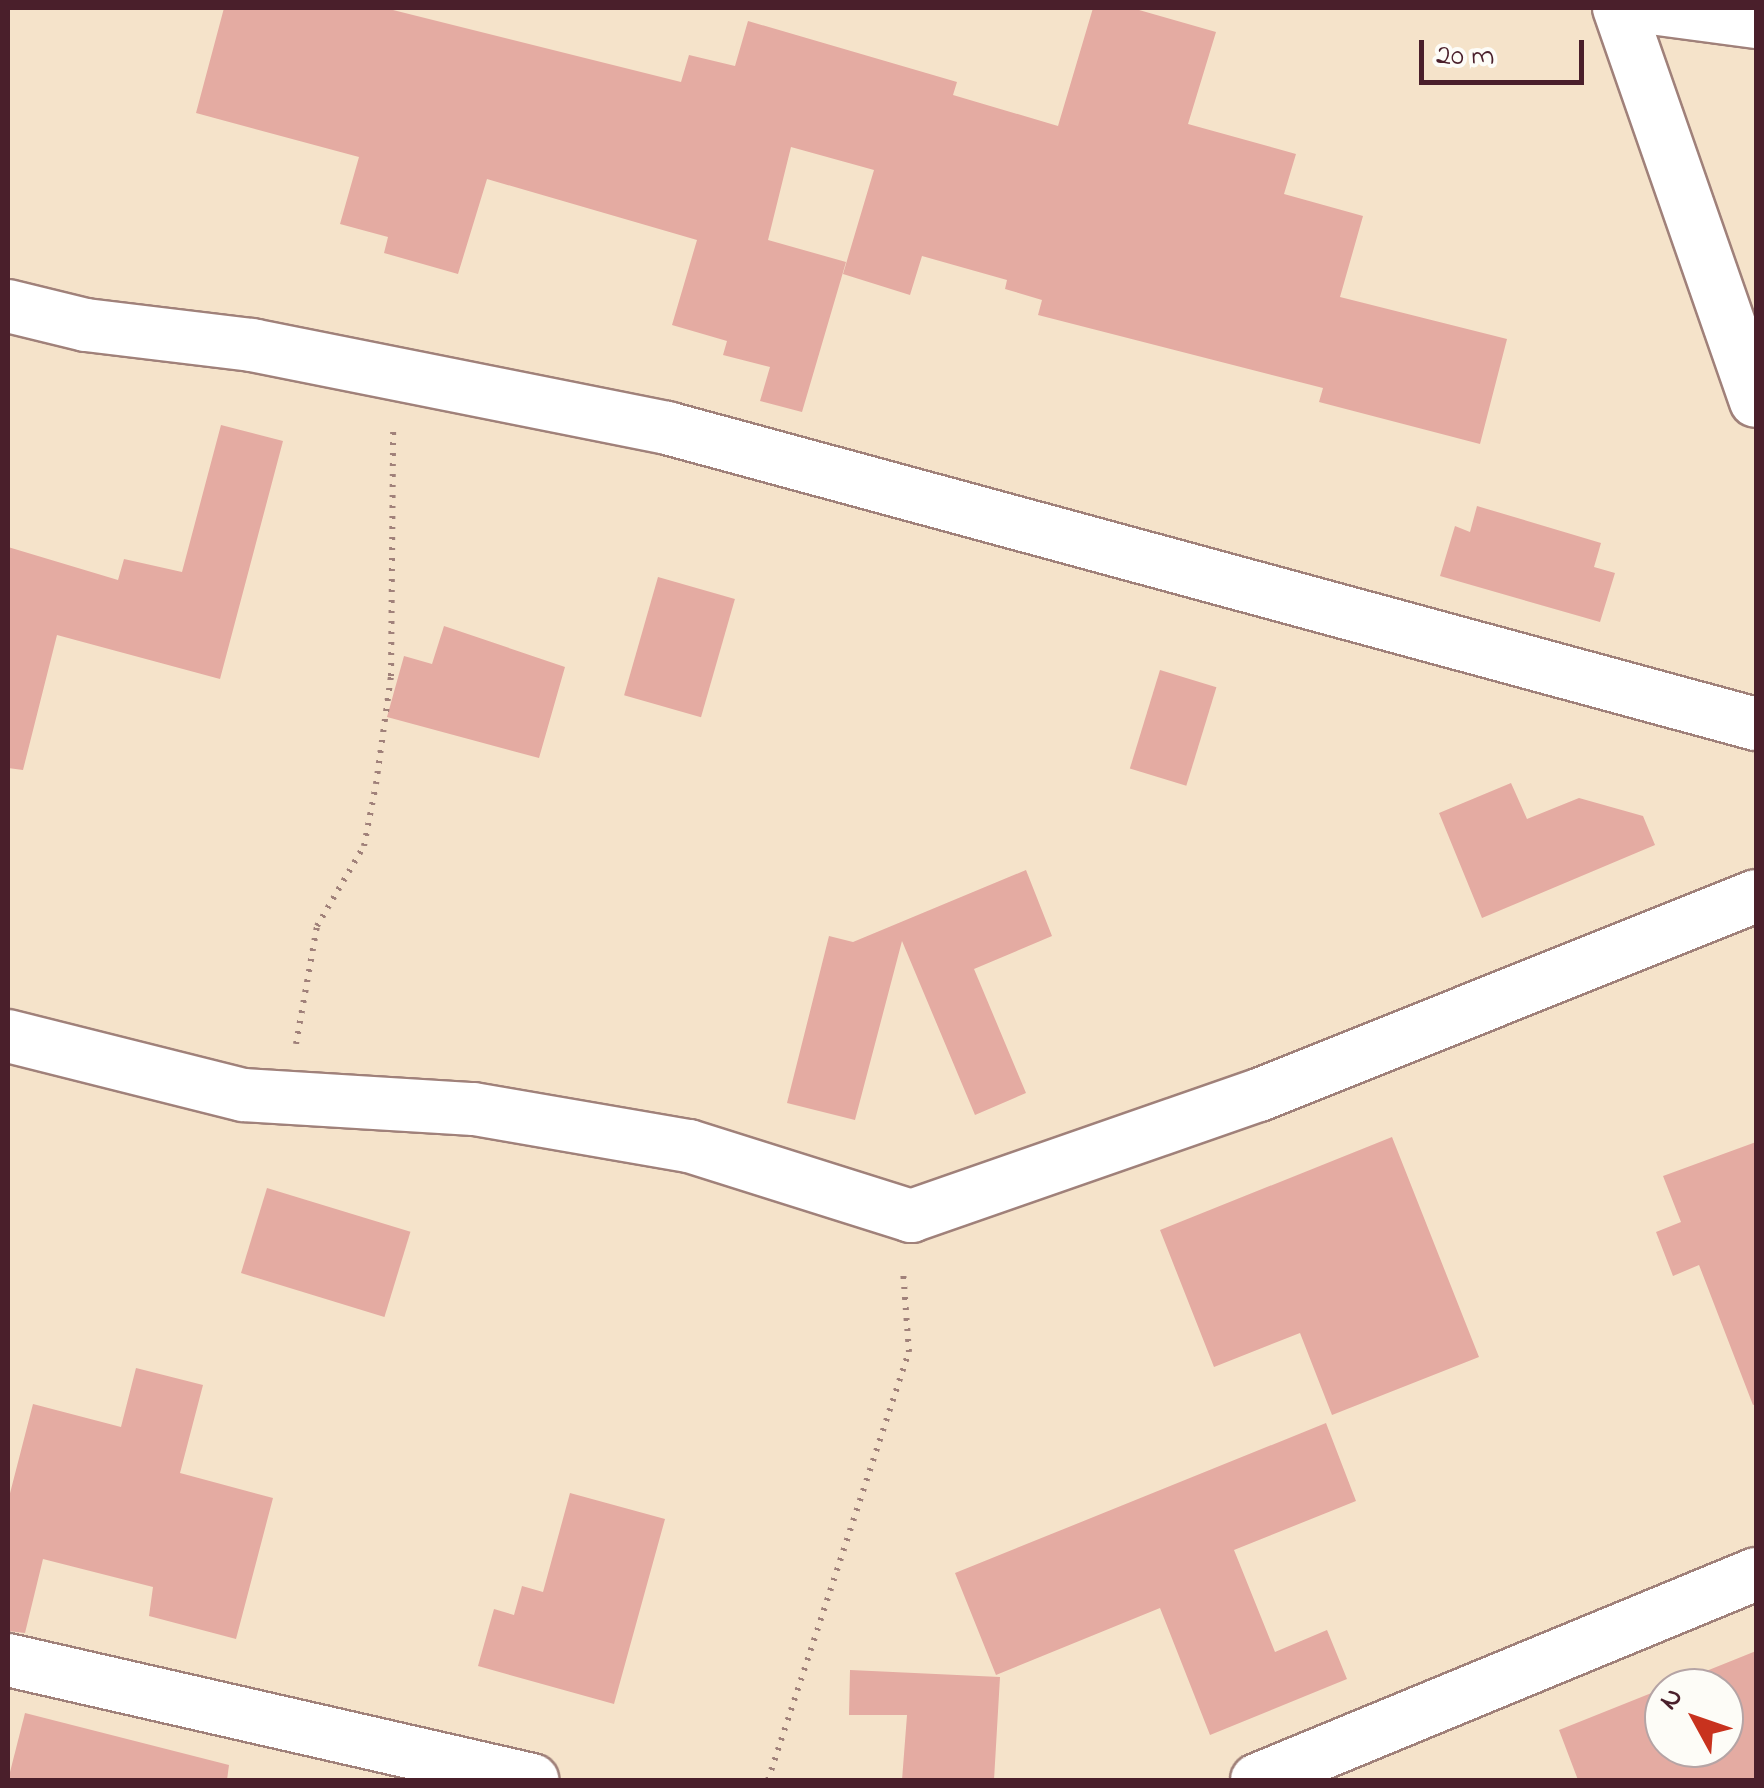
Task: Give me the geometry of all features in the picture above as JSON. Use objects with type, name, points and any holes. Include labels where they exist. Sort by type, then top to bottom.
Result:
[{"type":"street","points":[[1619,8],[1756,401]]},
{"type":"street","points":[[1650,8],[1756,22]]},
{"type":"street","points":[[8,306],[86,325],[396,372],[667,428],[1756,724]]},
{"type":"street","points":[[8,1036],[243,1094],[474,1109],[689,1146],[912,1216],[1259,1094],[1756,896]]},
{"type":"street","points":[[1257,1780],[1756,1574]]},
{"type":"street","points":[[8,1660],[532,1780]]},
{"type":"path","points":[[287,1096],[317,926],[364,846],[376,784],[391,676],[387,596],[396,372]]},
{"type":"path","points":[[768,1780],[909,1352],[900,1292],[912,1216]]},
{"type":"building","points":[[224,8],[385,8],[681,82],[689,55],[735,66],[748,21],[957,82],[953,95],[1058,126],[1093,8],[1132,8],[1216,32],[1188,124],[1296,154],[1284,194],[1363,216],[1340,297],[1507,339],[1480,444],[1319,402],[1323,388],[1038,315],[1042,300],[1005,289],[1007,280],[922,256],[910,295],[843,274],[874,170],[791,147],[768,240],[846,262],[802,412],[760,401],[770,367],[723,355],[727,341],[672,325],[697,240],[487,179],[458,274],[384,253],[388,237],[340,224],[359,157],[196,113]]},
{"type":"building","points":[[221,425],[283,441],[220,679],[57,635],[23,770],[8,768],[8,547],[118,580],[124,559],[182,572]]},
{"type":"building","points":[[1477,506],[1601,543],[1594,567],[1615,573],[1600,622],[1440,576],[1455,526],[1470,532]]},
{"type":"building","points":[[658,577],[735,599],[701,717],[624,695]]},
{"type":"building","points":[[444,626],[565,667],[539,758],[387,717],[404,656],[432,664]]},
{"type":"building","points":[[1160,670],[1216,687],[1186,786],[1130,768]]},
{"type":"building","points":[[1511,783],[1527,819],[1579,798],[1643,816],[1655,845],[1482,918],[1439,813]]},
{"type":"building","points":[[1026,870],[1052,936],[974,969],[1026,1093],[975,1115],[902,941],[855,1120],[787,1103],[829,936],[853,942]]},
{"type":"building","points":[[1392,1137],[1479,1357],[1332,1415],[1300,1333],[1214,1367],[1160,1230]]},
{"type":"building","points":[[1756,1142],[1753,1405],[1699,1265],[1673,1276],[1656,1232],[1681,1222],[1663,1176]]},
{"type":"building","points":[[267,1188],[410,1232],[384,1317],[241,1273]]},
{"type":"building","points":[[136,1368],[203,1385],[180,1473],[273,1498],[236,1639],[149,1616],[153,1587],[43,1559],[25,1633],[8,1631],[8,1501],[33,1404],[121,1427]]},
{"type":"building","points":[[1326,1423],[1356,1501],[1234,1550],[1275,1652],[1327,1630],[1347,1679],[1210,1735],[1160,1608],[996,1675],[955,1573]]},
{"type":"building","points":[[570,1493],[665,1519],[614,1704],[478,1666],[494,1609],[514,1615],[522,1586],[543,1592]]},
{"type":"building","points":[[1756,1651],[1756,1780],[1578,1780],[1559,1730],[1644,1696],[1644,1768],[1744,1768],[1744,1668],[1714,1668]]},
{"type":"building","points":[[850,1670],[1000,1677],[994,1780],[902,1780],[907,1715],[849,1715]]},
{"type":"building","points":[[25,1713],[229,1765],[227,1780],[8,1780]]}]
